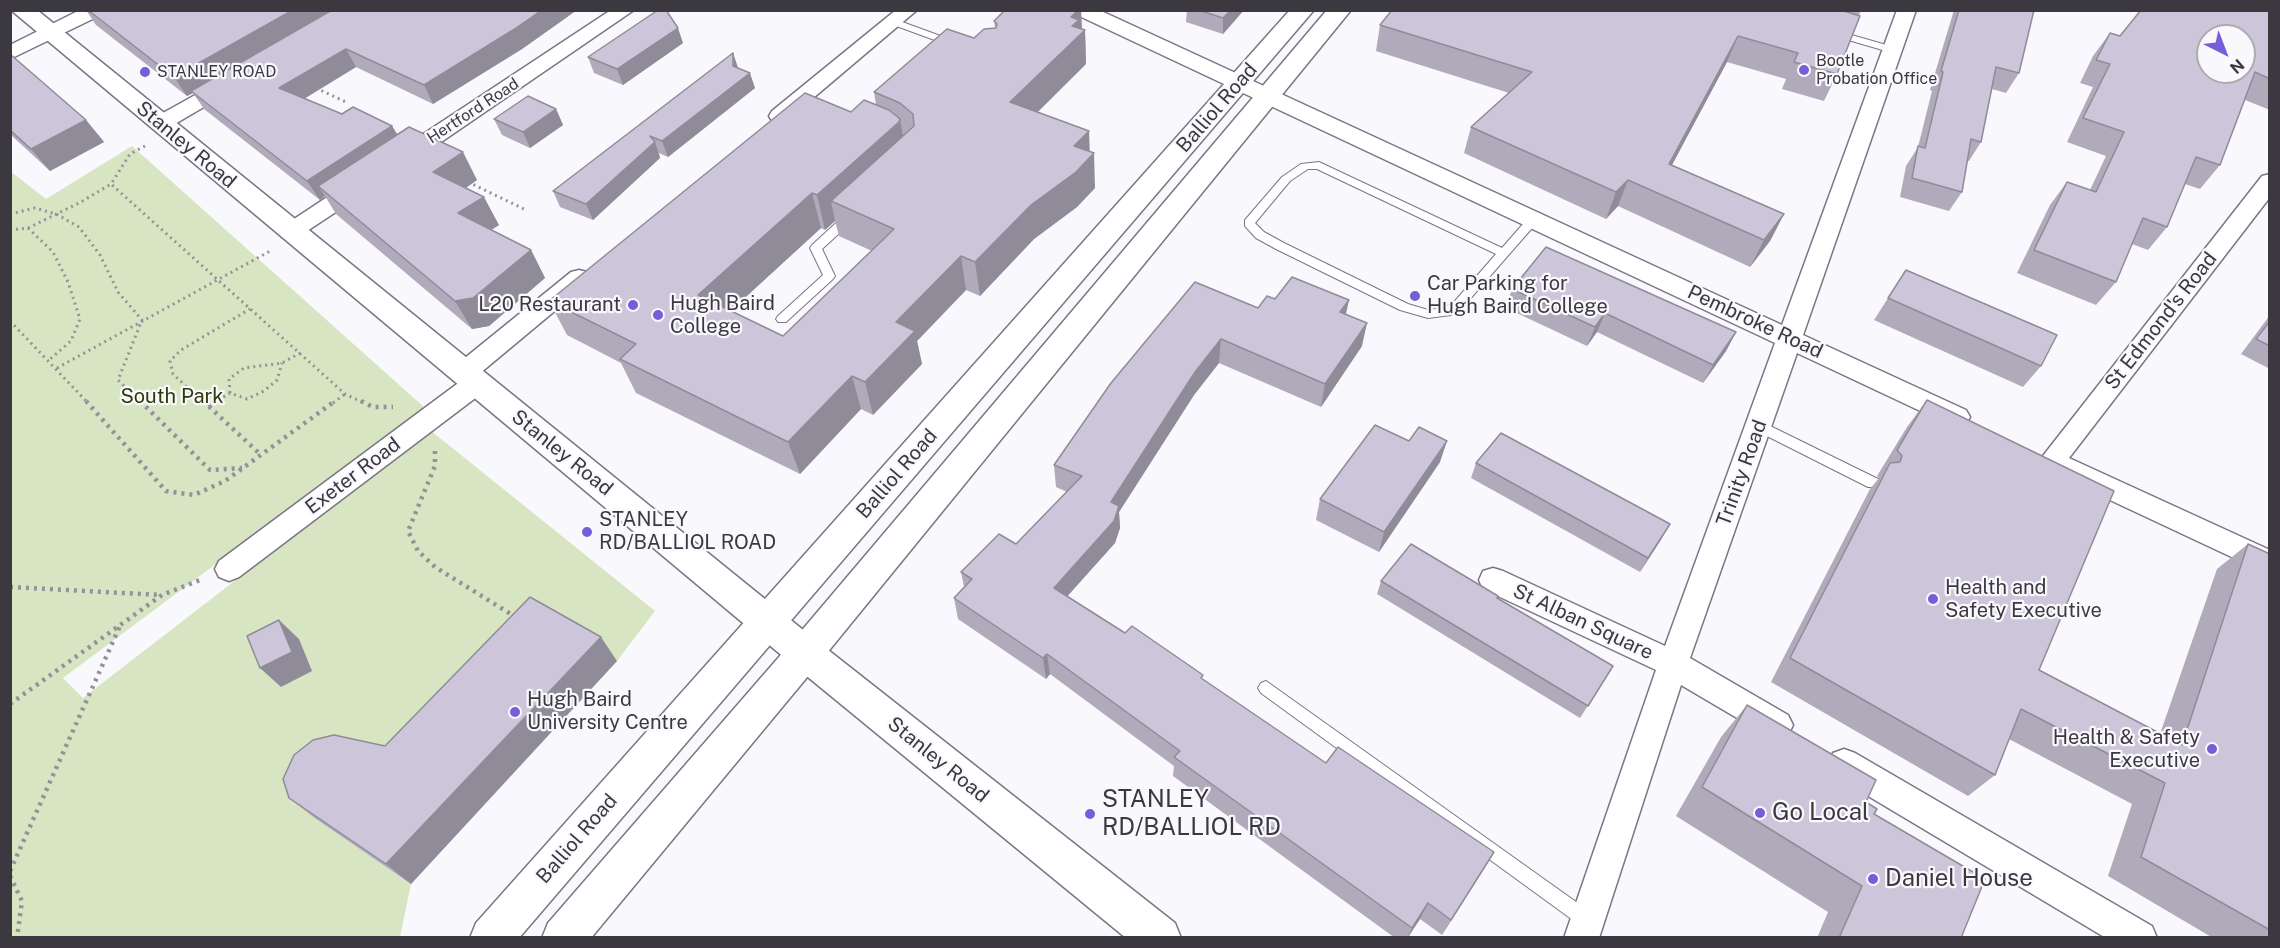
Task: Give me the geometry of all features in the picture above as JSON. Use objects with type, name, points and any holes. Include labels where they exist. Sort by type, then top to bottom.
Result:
[{"type":"main road","name":"Stanley Road","points":[[22,10],[805,653],[1160,938]]},
{"type":"main road","name":"Balliol Road","points":[[491,938],[1303,10]]},
{"type":"main road","name":"Balliol Road","points":[[563,938],[805,653],[1340,10]]},
{"type":"street","points":[[10,53],[96,10]]},
{"type":"street","name":"Hertford Road","points":[[293,234],[625,10]]},
{"type":"street","name":"Pembroke Road","points":[[1082,10],[1979,427]]},
{"type":"street","name":"Trinity Road","points":[[1584,929],[1673,664],[1907,10]]},
{"type":"street","points":[[763,129],[804,102],[901,16]]},
{"type":"street","points":[[166,127],[243,76]]},
{"type":"street","name":"St Edmond's Road","points":[[2270,181],[2041,456],[2270,563]]},
{"type":"street","name":"Exeter Road","points":[[229,569],[445,407],[470,378],[600,262]]},
{"type":"street","name":"St Alban Square","points":[[1492,580],[1673,664],[2140,938]]},
{"type":"lane","points":[[901,16],[963,48]]},
{"type":"lane","points":[[1819,28],[1893,50]]},
{"type":"lane","points":[[1503,254],[1319,165],[1305,166],[1286,179],[1250,223],[1260,236],[1404,307],[1428,314],[1447,312],[1459,304],[1534,219]]},
{"type":"lane","points":[[782,319],[829,276],[816,249],[856,211]]},
{"type":"lane","points":[[1760,426],[1873,483]]},
{"type":"lane","points":[[1266,688],[1584,929]]},
{"type":"path","points":[[306,83],[348,103]]},
{"type":"path","points":[[10,230],[28,228],[111,184],[130,154],[166,127]]},
{"type":"path","points":[[461,178],[524,209]]},
{"type":"path","points":[[111,184],[345,394],[373,407],[445,407]]},
{"type":"path","points":[[10,214],[35,208],[56,214],[79,227],[100,255],[118,292],[142,320]]},
{"type":"path","points":[[28,228],[53,252],[68,282],[80,319],[71,341],[49,360]]},
{"type":"path","points":[[57,368],[218,280],[293,234]]},
{"type":"path","points":[[250,309],[181,350],[170,361],[173,374],[261,455]]},
{"type":"path","points":[[142,320],[118,380],[210,470],[243,468]]},
{"type":"path","points":[[10,321],[57,368],[166,491],[194,495],[225,481],[345,394]]},
{"type":"path","points":[[230,393],[229,379],[244,368],[282,363],[300,353]]},
{"type":"path","points":[[208,406],[230,393],[248,399],[264,391],[277,380],[282,363]]},
{"type":"path","points":[[435,446],[435,466],[408,531],[418,551],[435,567],[523,622]]},
{"type":"path","points":[[10,704],[162,595],[229,569]]},
{"type":"path","points":[[10,587],[162,595]]},
{"type":"path","points":[[17,938],[22,902],[10,873],[120,626]]},
{"type":"green space","name":"South Park","points":[[132,146],[425,408],[63,678],[83,698],[430,430],[655,611],[617,661],[547,621],[316,819],[411,884],[400,937],[11,937],[10,171],[46,199]]},
{"type":"building","points":[[88,10],[293,10],[174,77]]},
{"type":"building","points":[[332,10],[542,10],[424,85],[346,49],[279,88],[342,114],[353,107],[392,126],[307,181],[191,91]]},
{"type":"building","points":[[658,10],[666,10],[678,28],[617,69],[588,57]]},
{"type":"building","points":[[1005,10],[1078,10],[1071,17],[1079,20],[1072,26],[1085,30],[1010,102],[1089,131],[1074,146],[1094,153],[1076,172],[1031,205],[975,262],[961,256],[896,322],[915,331],[865,382],[852,376],[788,442],[620,359],[636,344],[549,301],[805,93],[851,112],[864,100],[889,110],[900,119],[899,122],[817,195],[812,193],[698,295],[783,336],[894,229],[831,201],[914,126],[913,114],[900,103],[874,92],[947,29],[974,38],[984,29],[996,28],[997,24],[994,21]]},
{"type":"building","points":[[1198,10],[1231,10],[1223,18]]},
{"type":"building","points":[[1392,10],[1841,10],[1860,16],[1837,74],[1794,62],[1798,53],[1738,36],[1669,164],[1784,214],[1764,240],[1628,180],[1616,192],[1471,127],[1532,72],[1380,25]]},
{"type":"building","points":[[1959,10],[2034,10],[2019,73],[1996,67],[1981,142],[1971,139],[1962,192],[1912,178],[1918,146],[1925,148],[1943,72],[1941,71]]},
{"type":"building","points":[[2141,10],[2270,10],[2270,79],[2256,72],[2256,24],[2196,24],[2196,84],[2250,84],[2220,165],[2196,157],[2167,227],[2143,218],[2116,282],[2034,250],[2067,182],[2096,192],[2124,132],[2083,118],[2110,64],[2096,60],[2110,33],[2120,36]]},
{"type":"building","points":[[733,53],[733,66],[750,73],[662,141],[650,136],[655,142],[586,204],[553,191]]},
{"type":"building","points":[[10,54],[86,120],[31,149],[10,130]]},
{"type":"building","points":[[528,96],[556,109],[523,132],[494,119]]},
{"type":"building","points":[[409,127],[463,152],[433,172],[484,197],[458,213],[531,250],[473,298],[455,301],[318,186]]},
{"type":"building","points":[[1546,247],[1736,332],[1713,365],[1605,313],[1595,327],[1512,289]]},
{"type":"building","points":[[1906,270],[2057,335],[2041,366],[1888,298]]},
{"type":"building","points":[[1292,277],[1349,300],[1340,312],[1367,323],[1325,384],[1221,339],[1195,372],[1111,502],[1119,506],[1114,521],[1054,588],[1125,633],[1132,626],[1203,675],[1201,678],[1326,763],[1338,747],[1494,852],[1451,920],[1428,903],[1412,928],[1174,757],[1180,751],[1047,654],[1043,658],[954,598],[972,579],[961,572],[999,534],[1016,544],[1082,476],[1054,465],[1111,383],[1195,282],[1258,308],[1267,296],[1275,299]]},
{"type":"building","points":[[2270,321],[2270,346],[2256,339]]},
{"type":"building","points":[[1927,400],[2114,491],[2039,670],[2182,745],[2248,544],[2270,554],[2270,930],[2141,857],[2165,783],[2021,709],[1995,775],[1790,658],[1890,463],[1900,462],[1902,456],[1897,450]]},
{"type":"building","points":[[1375,425],[1409,441],[1419,427],[1447,441],[1384,532],[1320,499]]},
{"type":"building","points":[[1501,433],[1670,524],[1648,558],[1476,463]]},
{"type":"building","points":[[1411,544],[1613,666],[1588,706],[1381,581]]},
{"type":"building","name":"Hugh Baird University Centre","points":[[530,597],[601,637],[386,864],[289,798],[283,779],[294,755],[313,740],[334,735],[385,746]]},
{"type":"building","points":[[279,620],[292,652],[260,668],[247,636]]},
{"type":"building","points":[[1747,705],[1876,780],[1866,802],[1877,809],[1874,814],[1985,879],[1961,938],[1839,938],[1862,886],[1702,787]]},
{"type":"place","name":"Bootle Probation Office","points":[[1804,70]]},
{"type":"place","name":"STANLEY ROAD","points":[[145,72]]},
{"type":"place","name":"Car Parking for Hugh Baird College","points":[[1415,296]]},
{"type":"place","name":"L20 Restaurant","points":[[633,305]]},
{"type":"place","name":"Hugh Baird College","points":[[658,315]]},
{"type":"place","name":"STANLEY RD/BALLIOL ROAD","points":[[587,532]]},
{"type":"place","name":"Health and Safety Executive","points":[[1933,599]]},
{"type":"place","name":"Hugh Baird University Centre","points":[[515,712]]},
{"type":"place","name":"Health & Safety Executive","points":[[2212,749]]},
{"type":"place","name":"Go Local","points":[[1760,813]]},
{"type":"place","name":"STANLEY RD/BALLIOL RD","points":[[1090,814]]},
{"type":"place","name":"Daniel House","points":[[1873,879]]}]
